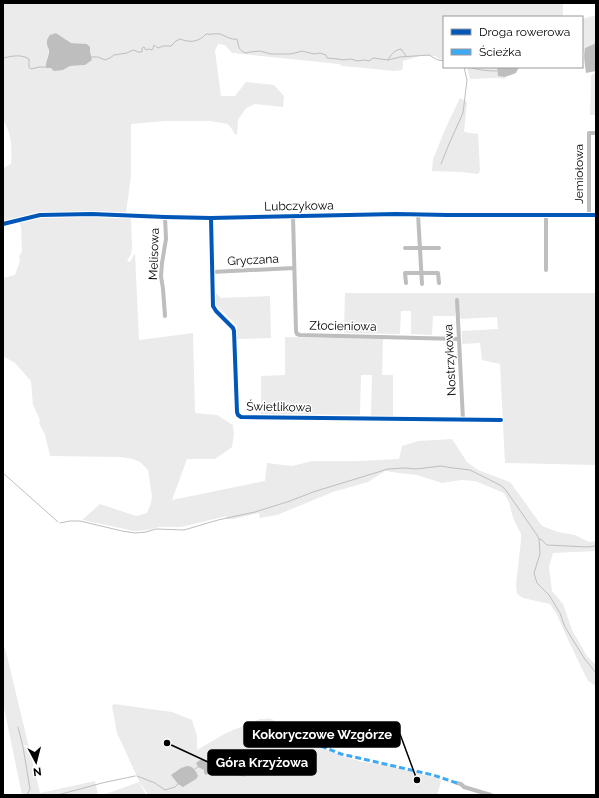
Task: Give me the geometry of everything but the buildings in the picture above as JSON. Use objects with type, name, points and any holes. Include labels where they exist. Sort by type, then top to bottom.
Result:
[{"type":"street","name":"Jemiołowa","points":[[590,215],[590,133],[596,133]]},
{"type":"street","points":[[590,150],[596,150]]},
{"type":"street","points":[[590,181],[596,181]]},
{"type":"street","name":"Lubczykowa","points":[[3,224],[32,217],[54,214],[104,213],[210,218],[396,214],[596,215]]},
{"type":"street","points":[[418,214],[422,284]]},
{"type":"street","points":[[546,215],[546,270]]},
{"type":"street","name":"Złocieniowa","points":[[293,216],[297,334],[459,339]]},
{"type":"street","name":"Melisowa","points":[[165,217],[166,239],[161,276],[164,289],[165,316]]},
{"type":"street","name":"Świetlikowa","points":[[210,218],[213,306],[234,331],[238,415],[241,417],[501,420]]},
{"type":"street","points":[[405,248],[439,248]]},
{"type":"street","name":"Gryczana","points":[[212,272],[294,268]]},
{"type":"street","points":[[406,283],[405,273],[422,272],[438,273],[439,283]]},
{"type":"street","name":"Nostrzykowa","points":[[457,300],[463,420]]},
{"type":"street","points":[[457,783],[491,795]]},
{"type":"shaded area","points":[[3,3],[563,3],[563,16],[443,16],[443,60],[435,56],[420,56],[403,61],[402,70],[395,71],[232,53],[225,45],[218,44],[215,51],[221,96],[235,96],[246,82],[274,85],[284,96],[283,107],[255,104],[246,108],[238,120],[237,135],[228,124],[210,121],[165,121],[131,124],[131,176],[126,213],[99,211],[78,213],[36,213],[3,223],[3,168],[11,164],[11,141],[3,120]],"holes":[[[56,33],[71,43],[87,44],[90,47],[92,60],[85,65],[70,66],[63,70],[46,68],[48,54],[47,44]]]},
{"type":"shaded area","points":[[596,15],[596,43],[585,48],[584,52],[583,52],[583,19]]},
{"type":"shaded area","points":[[56,33],[71,43],[87,44],[90,47],[92,60],[85,65],[70,66],[63,70],[54,71],[51,68],[46,68],[49,51],[47,39],[50,35]]},
{"type":"shaded area","points":[[596,43],[596,71],[586,73],[584,57],[585,48]]},
{"type":"shaded area","points":[[467,68],[497,68],[498,76],[505,77],[505,79],[470,79]]},
{"type":"shaded area","points":[[497,68],[518,68],[516,73],[505,77],[498,76]]},
{"type":"shaded area","points":[[596,73],[596,115],[590,115],[591,75]]},
{"type":"shaded area","points":[[460,98],[467,102],[464,132],[478,134],[480,170],[478,174],[432,171],[433,159]]},
{"type":"shaded area","points":[[92,215],[131,218],[132,247],[131,254],[127,261],[130,262],[135,253],[139,340],[193,333],[195,413],[217,415],[233,425],[234,435],[232,447],[215,459],[187,459],[172,500],[265,481],[267,463],[292,466],[313,461],[399,459],[402,446],[418,441],[452,439],[467,462],[478,470],[510,482],[542,526],[558,532],[575,535],[589,542],[596,541],[596,551],[553,553],[549,567],[552,591],[563,604],[572,630],[587,656],[596,665],[596,686],[588,681],[557,615],[550,604],[523,598],[517,594],[516,585],[521,534],[513,518],[509,502],[504,493],[475,481],[461,480],[442,483],[417,475],[385,471],[368,482],[333,492],[277,515],[260,518],[259,513],[233,519],[224,519],[227,516],[181,527],[159,527],[148,530],[134,531],[82,520],[100,504],[136,516],[147,513],[152,496],[148,470],[140,462],[133,459],[120,457],[50,456],[45,435],[39,423],[40,420],[33,405],[31,381],[15,363],[3,356],[3,278],[15,275],[20,261],[19,256],[22,252],[20,222],[40,217]]},
{"type":"shaded area","points":[[216,293],[221,298],[270,296],[271,338],[237,339],[237,326],[216,305]]},
{"type":"shaded area","points":[[345,293],[596,293],[596,465],[505,463],[500,364],[482,360],[480,343],[462,344],[462,331],[498,329],[497,317],[461,319],[456,309],[455,316],[433,316],[432,335],[411,334],[411,311],[401,311],[400,334],[344,333]]},
{"type":"shaded area","points":[[285,337],[383,339],[382,375],[393,375],[393,416],[371,416],[372,375],[361,375],[360,415],[261,414],[261,376],[285,375]]},
{"type":"shaded area","points":[[3,648],[5,648],[40,793],[95,781],[98,795],[22,795],[3,703]]},
{"type":"shaded area","points":[[114,704],[172,712],[192,720],[197,736],[197,750],[226,733],[260,719],[268,718],[274,720],[277,734],[280,736],[307,742],[345,757],[363,762],[386,765],[437,778],[441,781],[437,795],[148,795],[140,783],[117,733],[112,706]]},
{"type":"shaded area","points":[[200,760],[212,761],[215,768],[214,771],[206,775],[204,770],[198,767],[196,763]]},
{"type":"shaded area","points":[[187,766],[194,769],[198,776],[196,779],[183,787],[178,784],[171,775]]},
{"type":"shaded area","points":[[139,782],[146,795],[103,795]]},
{"type":"waterway","points":[[91,57],[98,57],[105,60],[114,55],[127,53],[133,50],[142,52],[142,48],[144,47],[146,50],[152,50],[154,45],[158,48],[163,46],[171,46],[180,39],[194,41],[200,39],[206,34],[220,34],[237,39],[240,49],[246,53],[260,51],[271,54],[290,54],[302,51],[314,54],[320,53],[326,55],[327,58],[343,60],[351,59],[357,61],[369,61],[373,58],[388,60],[400,57],[429,55],[443,61]]},
{"type":"waterway","points":[[388,60],[393,53],[401,49],[406,56]]},
{"type":"waterway","points":[[3,58],[23,56],[29,59],[29,67],[31,69],[47,67]]},
{"type":"waterway","points":[[441,164],[463,113],[467,80],[464,68]]},
{"type":"waterway","points":[[472,68],[497,71]]},
{"type":"waterway","points":[[60,523],[80,521],[135,533],[156,529],[184,530],[218,520],[255,512],[388,469],[416,469],[441,466],[470,470],[505,489],[537,535],[539,539],[540,554],[534,573],[537,583],[549,595],[560,613],[565,627],[584,658],[596,673]]},
{"type":"waterway","points":[[3,473],[58,522]]},
{"type":"waterway","points":[[539,539],[547,545],[596,546]]},
{"type":"waterway","points":[[18,727],[30,789],[27,795]]},
{"type":"waterway","points":[[215,768],[221,769],[226,773],[245,776]]},
{"type":"waterway","points":[[58,795],[135,776]]},
{"type":"waterway","points":[[137,776],[155,783],[165,790],[175,787],[178,784]]},
{"type":"marked path","points":[[279,731],[285,735],[308,741],[341,754],[433,775],[457,783]]},
{"type":"cycle path","points":[[3,224],[40,215],[92,214],[211,218],[396,214],[596,215]]},
{"type":"cycle path","points":[[211,218],[213,306],[234,331],[238,415],[241,417],[501,420]]},
{"type":"place","name":"Góra Krzyżowa","points":[[167,743]]},
{"type":"place","name":"Kokoryczowe Wzgórze","points":[[417,780]]}]
